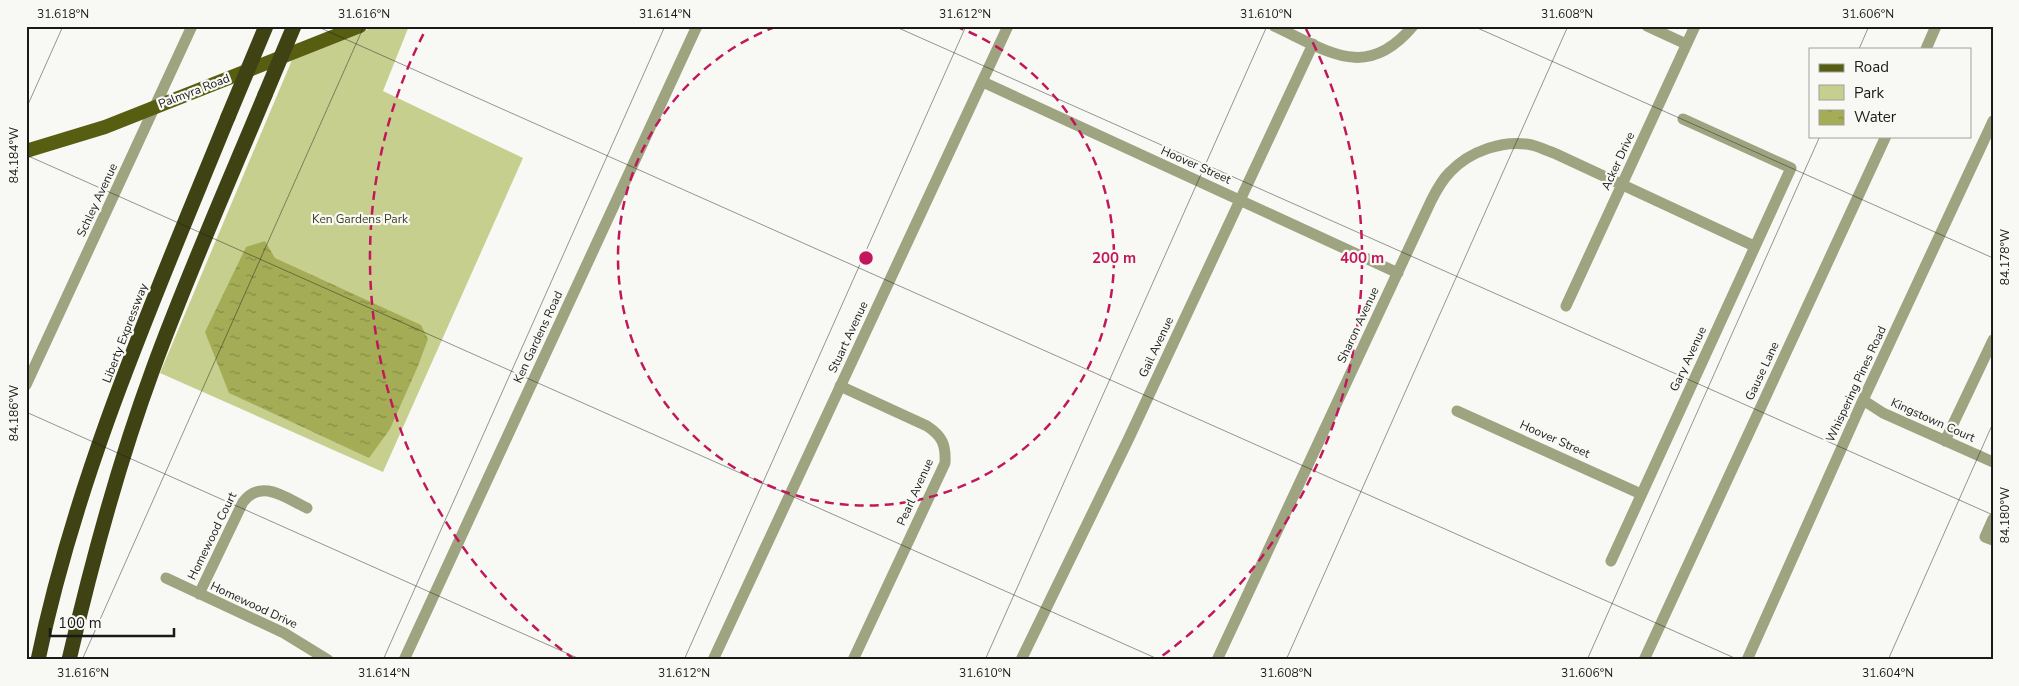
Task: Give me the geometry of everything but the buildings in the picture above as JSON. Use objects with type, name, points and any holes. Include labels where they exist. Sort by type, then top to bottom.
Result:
[{"type":"highway","name":"Liberty Expressway","points":[[38,660],[66,549],[105,429],[144,324],[266,26]]},
{"type":"highway","points":[[69,660],[84,594],[110,501],[150,378],[178,302],[294,26]]},
{"type":"main road","name":"Palmyra Road","points":[[26,151],[105,127],[360,26]]},
{"type":"street","name":"Schley Avenue","points":[[26,385],[192,26]]},
{"type":"street","name":"Ken Gardens Road","points":[[404,660],[697,26]]},
{"type":"street","name":"Stuart Avenue","points":[[713,660],[1008,26]]},
{"type":"street","points":[[1274,26],[1347,57],[1365,58],[1386,51],[1413,26]]},
{"type":"street","points":[[1648,26],[1686,44]]},
{"type":"street","name":"Acker Drive","points":[[1566,306],[1695,26]]},
{"type":"street","points":[[1926,48],[1936,26]]},
{"type":"street","name":"Gail Avenue","points":[[1022,660],[1132,432],[1313,44]]},
{"type":"street","name":"Hoover Street","points":[[983,82],[1398,273]]},
{"type":"street","name":"Gary Avenue","points":[[1611,562],[1791,168],[1682,118]]},
{"type":"street","name":"Whispering Pines Road","points":[[1747,660],[1863,400],[1993,121]]},
{"type":"street","name":"Gause Lane","points":[[1644,660],[1885,138]]},
{"type":"street","name":"Sharon Avenue","points":[[1217,660],[1431,201],[1448,173],[1469,156],[1507,144],[1532,145],[1554,153],[1754,246]]},
{"type":"street","points":[[1945,441],[1993,340]]},
{"type":"street","name":"Pearl Avenue","points":[[840,386],[927,426],[938,433],[945,446],[944,463],[853,660]]},
{"type":"street","name":"Kingstown Court","points":[[1863,400],[1883,413],[1993,462]]},
{"type":"street","name":"Hoover Street","points":[[1457,411],[1641,494]]},
{"type":"street","name":"Homewood Court","points":[[199,594],[243,502],[249,494],[257,490],[265,490],[307,508]]},
{"type":"street","points":[[1993,519],[1985,537],[1993,540]]},
{"type":"street","name":"Homewood Drive","points":[[166,578],[284,633],[328,660]]},
{"type":"green space","name":"Ken Gardens Park","points":[[376,26],[409,26],[383,91],[523,158],[383,472],[160,373],[292,60]]},
{"type":"water","points":[[265,241],[275,258],[421,325],[428,339],[390,429],[369,458],[229,393],[205,332],[246,247]]}]
